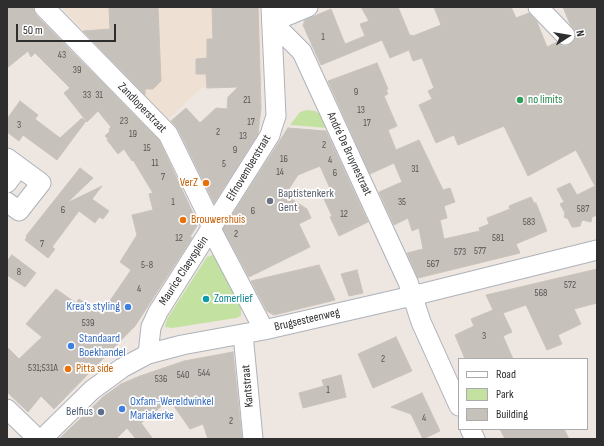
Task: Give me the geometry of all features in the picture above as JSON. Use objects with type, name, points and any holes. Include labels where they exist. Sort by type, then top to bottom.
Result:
[{"type":"street","name":"Zandloperstraat","points":[[44,7],[168,134],[208,216],[211,229]]},
{"type":"street","points":[[272,14],[308,7]]},
{"type":"street","points":[[538,7],[565,35]]},
{"type":"street","name":"Elfnovemberstraat","points":[[211,229],[270,135],[276,116],[272,14]]},
{"type":"street","name":"André De Bruynestraat","points":[[272,14],[302,52],[408,282],[421,322],[458,404]]},
{"type":"street","points":[[7,183],[13,163],[41,183],[19,211],[7,202]]},
{"type":"street","name":"Maurice Claeysplein","points":[[148,354],[151,327],[158,312],[211,229],[264,330]]},
{"type":"street","name":"Brugsesteenweg","points":[[42,439],[92,390],[122,368],[148,354],[182,345],[264,330],[412,296],[597,250]]},
{"type":"street","name":"Kantstraat","points":[[243,334],[253,439]]},
{"type":"street","points":[[7,409],[38,439]]},
{"type":"shaded area","points":[[62,7],[260,7],[262,86],[201,88],[165,122]]},
{"type":"green space","points":[[307,110],[315,111],[321,115],[327,128],[290,125],[300,112]]},
{"type":"green space","points":[[213,255],[218,261],[241,309],[241,316],[172,328],[165,327],[167,319],[207,257]]},
{"type":"building","points":[[7,7],[33,7],[36,15],[159,140],[198,224],[190,237],[192,238],[135,326],[54,409],[41,396],[28,412],[7,392],[7,347],[19,359],[42,337],[26,324],[56,289],[76,303],[79,299],[101,314],[131,270],[120,262],[137,235],[132,215],[153,210],[149,194],[153,193],[133,160],[132,161],[124,149],[118,154],[107,140],[108,139],[105,136],[110,131],[109,129],[111,127],[98,111],[87,122],[64,93],[70,88],[35,53],[31,57],[28,51],[7,68]]},
{"type":"building","points":[[158,7],[161,81],[153,89],[145,89],[145,95],[83,31],[110,29],[109,8]]},
{"type":"building","points":[[212,7],[258,7],[261,108],[258,134],[214,203],[178,129],[171,121],[186,108],[200,123],[216,108],[227,109],[228,97],[238,87],[207,88],[206,74],[196,74],[196,59],[207,58],[207,39],[213,39]]},
{"type":"building","points":[[361,7],[398,7],[410,36],[413,36],[441,25],[434,7],[511,7],[516,18],[529,13],[537,22],[547,47],[557,42],[562,46],[568,46],[575,38],[576,32],[570,24],[563,7],[597,7],[597,215],[592,217],[591,222],[582,220],[580,226],[572,227],[568,219],[564,217],[565,213],[560,204],[564,202],[557,189],[570,183],[577,195],[595,186],[576,150],[528,176],[504,126],[458,145],[454,135],[436,143],[419,105],[432,99],[428,91],[434,88],[422,58],[413,61],[409,50],[390,58],[382,40],[321,65],[303,25],[305,20],[331,9],[345,44],[365,36],[360,24],[369,21]]},
{"type":"building","points":[[377,63],[388,89],[386,90],[388,94],[384,96],[397,126],[388,130],[396,150],[419,140],[443,190],[450,188],[455,202],[444,206],[447,218],[440,220],[444,239],[480,231],[479,228],[489,224],[487,218],[510,209],[509,206],[531,197],[534,203],[536,203],[547,231],[516,244],[520,253],[418,278],[407,253],[423,249],[419,228],[412,231],[408,218],[394,225],[379,192],[402,182],[394,163],[370,174],[328,81]]},
{"type":"building","points":[[20,101],[38,115],[35,119],[60,138],[82,118],[86,121],[57,160],[23,135],[19,141],[7,132],[7,119]]},
{"type":"building","points":[[288,128],[326,131],[368,222],[339,236],[330,217],[332,216],[324,199],[333,195],[320,166],[298,175],[285,195],[307,209],[311,218],[299,224],[310,247],[249,277],[223,229]]},
{"type":"building","points":[[80,168],[93,178],[67,203],[102,186],[92,199],[109,211],[103,219],[99,217],[95,223],[79,211],[52,247],[55,249],[48,258],[25,240],[27,237],[26,236]]},
{"type":"building","points":[[12,255],[36,273],[25,287],[7,275],[7,261]]},
{"type":"building","points":[[319,265],[335,300],[274,315],[267,311],[251,281]]},
{"type":"building","points":[[597,269],[597,303],[574,309],[581,324],[558,335],[562,344],[547,350],[526,305],[503,313],[512,332],[503,336],[513,358],[465,358],[455,335],[474,326],[471,319],[493,310],[486,295]]},
{"type":"building","points":[[357,270],[363,293],[349,296],[341,274]]},
{"type":"building","points":[[396,337],[412,371],[373,388],[358,354]]},
{"type":"building","points":[[233,352],[242,439],[208,439],[203,424],[190,429],[171,402],[166,406],[164,404],[141,423],[153,439],[136,439],[127,428],[116,439],[59,439],[103,397],[121,384],[184,361]]},
{"type":"building","points":[[341,375],[346,397],[303,408],[299,393],[324,386],[322,380]]},
{"type":"building","points":[[422,393],[440,431],[423,439],[411,414],[391,407]]},
{"type":"building","points":[[500,430],[564,430],[569,439],[505,439]]},
{"type":"place","name":"no limits","points":[[520,100]]},
{"type":"place","name":"VerZ","points":[[206,183]]},
{"type":"place","name":"Baptistenkerk Gent","points":[[270,201]]},
{"type":"place","name":"Brouwershuis","points":[[183,220]]},
{"type":"place","name":"Zomerlief","points":[[206,299]]},
{"type":"place","name":"Krea's styling","points":[[128,307]]},
{"type":"place","name":"Standaard Boekhandel","points":[[71,346]]},
{"type":"place","name":"Pitta side","points":[[68,369]]},
{"type":"place","name":"Oxfam-Wereldwinkel Mariakerke","points":[[122,409]]},
{"type":"place","name":"Belfius","points":[[101,412]]}]
